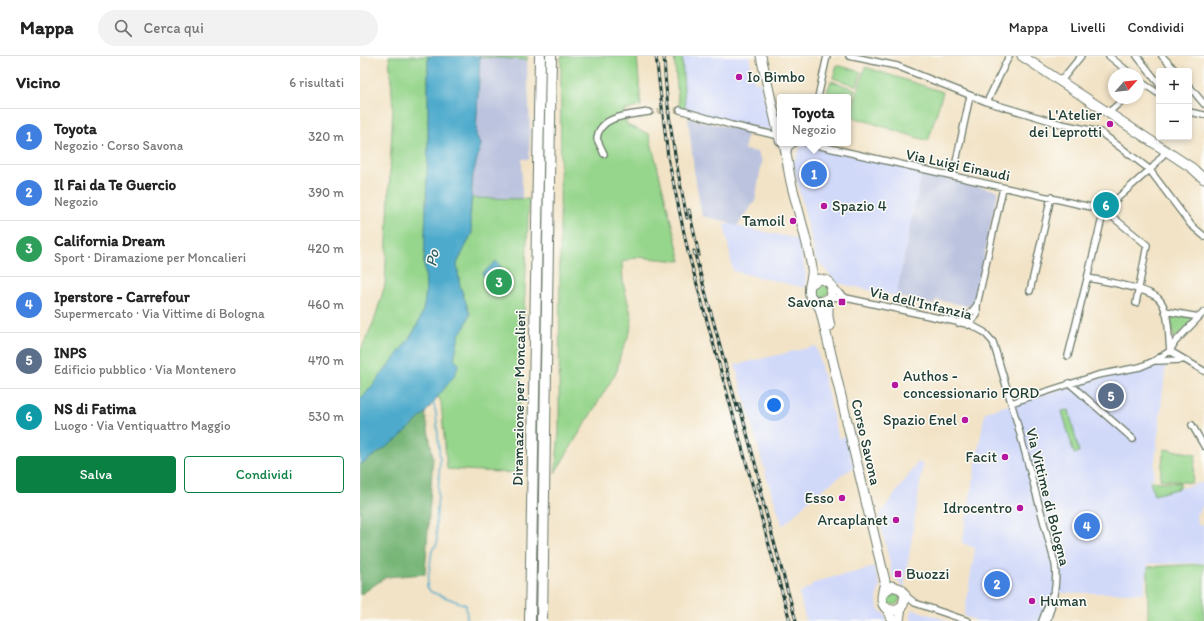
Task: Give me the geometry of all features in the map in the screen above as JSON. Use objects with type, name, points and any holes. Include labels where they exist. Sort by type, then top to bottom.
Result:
[{"type":"highway","name":"Diramazione per Moncalieri","points":[[530,618],[540,56]]},
{"type":"highway","name":"Diramazione per Moncalieri","points":[[542,621],[551,56]]},
{"type":"main road","points":[[762,56],[777,119]]},
{"type":"main road","points":[[766,56],[767,77]]},
{"type":"main road","points":[[1022,56],[1166,151],[1204,179]]},
{"type":"main road","points":[[782,146],[813,272],[810,285],[810,295],[814,300],[820,302],[829,298],[832,287],[817,269],[809,253]]},
{"type":"main road","points":[[783,146],[787,155],[788,169]]},
{"type":"main road","points":[[810,285],[817,279],[825,279]]},
{"type":"main road","name":"Corso Savona","points":[[829,298],[828,317],[833,344],[888,575],[897,587]]},
{"type":"main road","name":"Corso Savona","points":[[814,300],[820,308],[885,581],[883,592]]},
{"type":"main road","points":[[892,621],[887,608],[882,603],[883,592],[889,587],[897,587],[905,595],[899,621]]},
{"type":"main road","points":[[887,608],[896,610],[902,606]]},
{"type":"street","points":[[819,94],[826,56]]},
{"type":"street","points":[[849,56],[897,66],[987,102],[1061,124],[1100,132],[1149,169],[1191,226],[1204,236]]},
{"type":"street","points":[[987,102],[1009,56]]},
{"type":"street","points":[[1060,82],[1081,56]]},
{"type":"street","points":[[1109,56],[1124,68]]},
{"type":"street","points":[[1137,56],[1156,80]]},
{"type":"street","points":[[1162,56],[1173,68]]},
{"type":"street","points":[[1144,86],[1156,92]]},
{"type":"street","points":[[1192,90],[1204,104]]},
{"type":"street","points":[[952,176],[970,96]]},
{"type":"street","points":[[1108,112],[1118,104]]},
{"type":"street","points":[[680,110],[777,139]]},
{"type":"street","points":[[604,154],[597,139],[601,127],[606,122],[649,112]]},
{"type":"street","points":[[1192,113],[1204,115]]},
{"type":"street","points":[[787,155],[790,146]]},
{"type":"street","name":"Via Luigi Einaudi","points":[[821,146],[1104,210]]},
{"type":"street","points":[[1068,356],[1104,210],[1149,169],[1166,151]]},
{"type":"street","points":[[968,325],[977,315],[977,305],[1003,188]]},
{"type":"street","points":[[1030,291],[1051,198]]},
{"type":"street","points":[[1104,210],[1147,245],[1136,303]]},
{"type":"street","points":[[1088,278],[1138,289],[1159,299],[1165,311],[1169,356]]},
{"type":"street","name":"Via dell'Infanzia","points":[[832,287],[846,298]]},
{"type":"street","name":"Via dell'Infanzia","points":[[829,298],[846,298],[968,325],[984,332],[993,342],[1011,403]]},
{"type":"street","points":[[958,323],[966,319],[977,305]]},
{"type":"street","points":[[1165,311],[1200,317]]},
{"type":"street","points":[[1169,356],[1175,342],[1204,312]]},
{"type":"street","points":[[1011,403],[1098,374],[1140,367],[1169,356],[1182,360],[1204,371]]},
{"type":"street","points":[[1069,383],[1133,439]]},
{"type":"street","name":"Via Vittime di Bologna","points":[[1011,403],[1056,572],[1053,601],[1047,621]]},
{"type":"street","points":[[1192,425],[1204,446]]},
{"type":"street","points":[[1042,621],[1053,593]]},
{"type":"street","points":[[905,595],[915,603],[968,621]]},
{"type":"street","points":[[902,606],[915,603]]},
{"type":"shaded area","points":[[682,56],[749,56],[755,83],[760,82],[772,131],[705,116],[685,108]]},
{"type":"shaded area","points":[[480,57],[527,60],[530,129],[529,159],[522,159],[522,199],[472,198],[473,175],[481,144],[476,135]]},
{"type":"shaded area","points":[[688,118],[741,130],[747,134],[744,150],[757,152],[762,161],[755,201],[737,226],[729,224],[729,222],[702,216],[694,170]]},
{"type":"shaded area","points":[[801,146],[811,146],[922,171],[896,296],[837,283],[816,259],[793,164]]},
{"type":"shaded area","points":[[922,171],[998,191],[973,307],[936,300],[934,305],[896,296]]},
{"type":"shaded area","points":[[724,223],[798,239],[806,275],[805,288],[733,271]]},
{"type":"shaded area","points":[[816,346],[839,439],[846,435],[854,468],[846,472],[812,497],[783,526],[768,482],[735,365]]},
{"type":"shaded area","points":[[1166,364],[1153,479],[1149,480],[1154,495],[1204,482],[1204,504],[1196,515],[1198,525],[1204,524],[1204,563],[1148,564],[1144,593],[1057,593],[1039,621],[977,621],[964,616],[975,548],[962,543],[985,412],[1103,377]]},
{"type":"shaded area","points":[[918,462],[923,465],[904,588],[893,577],[879,516]]},
{"type":"shaded area","points":[[874,566],[880,587],[877,595],[878,609],[885,614],[887,621],[806,621],[799,593],[804,592],[804,589],[810,588],[812,584],[829,578],[865,570]]},
{"type":"shaded area","points":[[912,609],[949,621],[912,621],[910,615]]},
{"type":"green space","points":[[389,56],[428,56],[428,146],[424,264],[426,281],[425,296],[420,320],[414,331],[375,383],[360,399],[360,352],[374,321],[385,285],[393,105]]},
{"type":"green space","points":[[527,56],[527,60],[480,57]]},
{"type":"green space","points":[[561,56],[637,56],[641,106],[623,111],[627,125],[649,134],[681,261],[636,257],[622,262],[623,283],[632,318],[630,332],[620,356],[617,371],[555,473],[559,433]]},
{"type":"green space","points":[[674,56],[682,56],[685,108],[679,108]]},
{"type":"green space","points":[[837,65],[861,72],[857,86],[833,78]]},
{"type":"green space","points":[[865,67],[943,92],[928,141],[851,116]]},
{"type":"green space","points":[[831,81],[855,89],[851,103],[851,94],[826,94]]},
{"type":"green space","points":[[472,198],[529,199],[517,473],[447,469],[441,402],[438,396],[455,375],[459,364],[454,359],[460,332],[465,327],[470,314],[460,286],[457,264],[472,233],[470,217]]},
{"type":"green space","points":[[823,282],[830,290],[824,298],[816,297],[813,292],[814,286]]},
{"type":"green space","points":[[1170,313],[1196,318],[1174,339]]},
{"type":"green space","points":[[1069,410],[1079,452],[1074,454],[1062,411]]},
{"type":"green space","points":[[425,413],[433,457],[425,574],[386,577],[360,595],[360,465],[398,439]]},
{"type":"green space","points":[[1164,449],[1196,454],[1192,483],[1160,479]]},
{"type":"green space","points":[[1150,481],[1180,483],[1180,488],[1154,495]]},
{"type":"green space","points":[[1204,564],[1204,621],[1148,621],[1148,567]]},
{"type":"green space","points":[[893,591],[898,593],[900,598],[898,603],[893,605],[888,603],[886,598],[888,593]]},
{"type":"water","name":"Po","points":[[428,56],[480,56],[476,135],[481,144],[473,175],[470,217],[472,233],[457,264],[460,286],[470,314],[465,327],[460,333],[454,359],[459,364],[455,375],[425,413],[398,439],[360,465],[360,399],[375,383],[414,331],[420,320],[425,296],[426,281],[424,264],[428,146]]},
{"type":"water","points":[[496,261],[502,268],[489,281],[482,274]]},
{"type":"waterway","points":[[433,402],[436,413],[440,461],[436,525],[437,544],[432,550],[427,587],[431,592],[466,605],[467,621]]},
{"type":"tunnel","points":[[649,112],[680,110]]},
{"type":"railway","points":[[656,56],[668,157],[688,252],[790,621]]},
{"type":"railway","points":[[664,56],[672,137],[687,218]]},
{"type":"railway","points":[[689,210],[699,255]]},
{"type":"railway","points":[[694,251],[738,411]]},
{"type":"railway","points":[[739,404],[762,489]]},
{"type":"railway","points":[[758,484],[796,621]]},
{"type":"place","name":"Io Bimbo","points":[[739,77]]},
{"type":"place","name":"L'Atelier dei Leprotti","points":[[1110,124]]},
{"type":"place","name":"Toyota","points":[[814,174]]},
{"type":"place","name":"NS di Fatima","points":[[1106,205]]},
{"type":"place","name":"Spazio 4","points":[[824,206]]},
{"type":"place","name":"Tamoil","points":[[793,221]]},
{"type":"place","name":"California Dream","points":[[499,282]]},
{"type":"place","name":"Savona","points":[[842,302]]},
{"type":"place","name":"Authos - concessionario FORD","points":[[895,385]]},
{"type":"place","name":"INPS","points":[[1111,396]]},
{"type":"place","name":"Spazio Enel","points":[[965,420]]},
{"type":"place","name":"Facit","points":[[1005,457]]},
{"type":"place","name":"Esso","points":[[842,498]]},
{"type":"place","name":"Idrocentro","points":[[1020,508]]},
{"type":"place","name":"Arcaplanet","points":[[896,520]]},
{"type":"place","name":"Iperstore - Carrefour","points":[[1087,526]]},
{"type":"place","name":"Buozzi","points":[[898,574]]},
{"type":"place","name":"Il Fai da Te Guercio","points":[[997,584]]},
{"type":"place","name":"Human","points":[[1032,601]]}]
